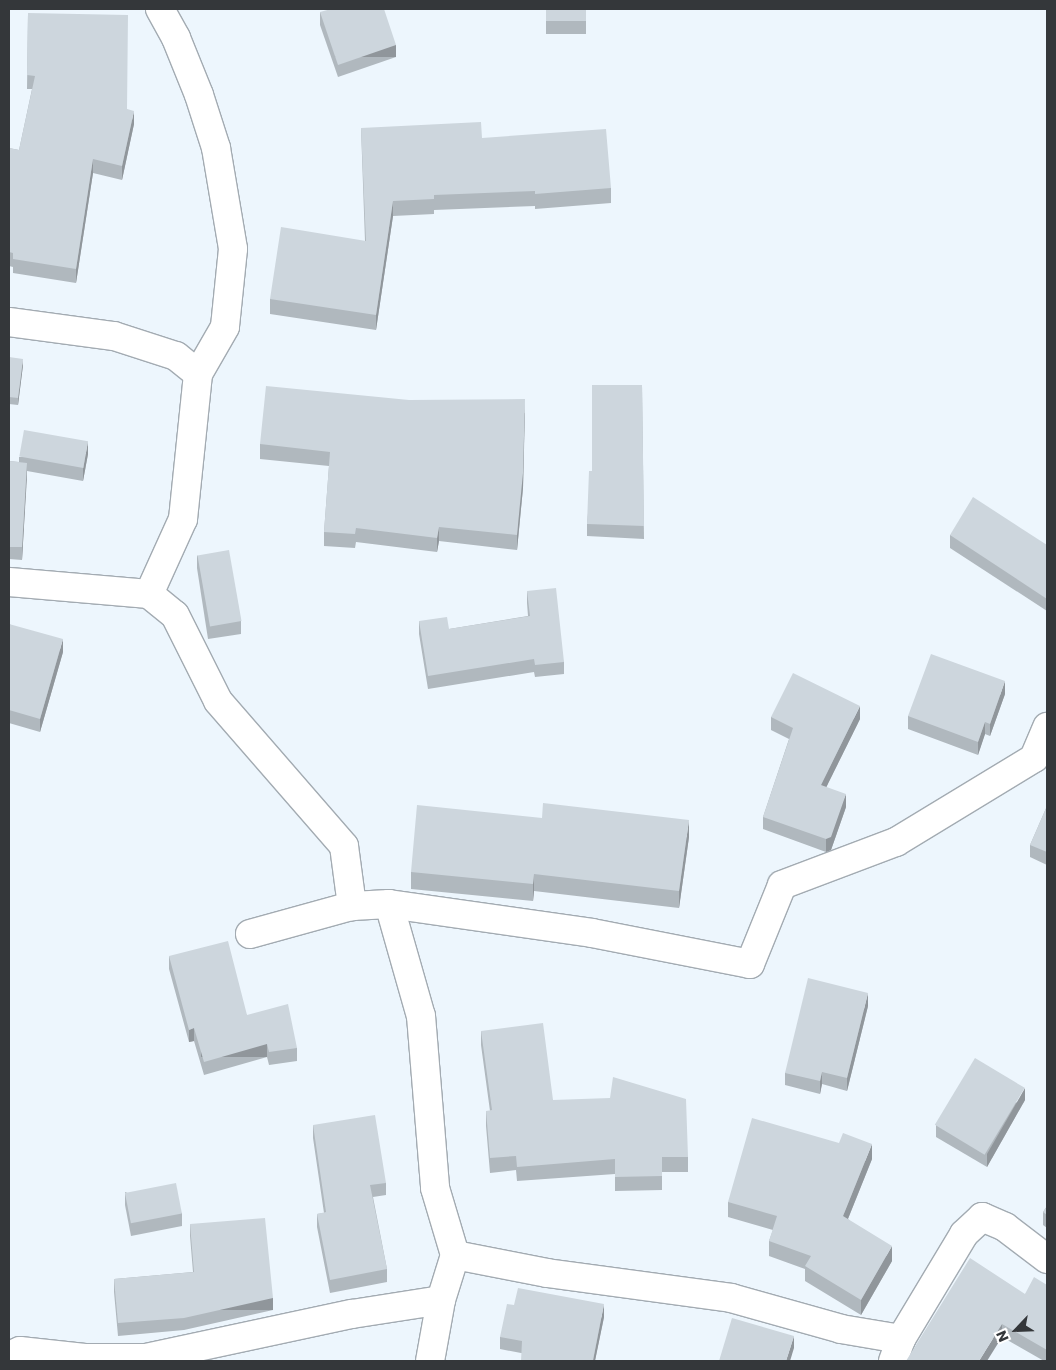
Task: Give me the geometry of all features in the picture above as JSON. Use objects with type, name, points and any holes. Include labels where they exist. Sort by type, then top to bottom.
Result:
[{"type":"street","points":[[149,594],[182,519],[198,374],[226,327],[233,249],[216,148],[199,95],[176,38],[160,9]]},
{"type":"street","points":[[9,322],[114,336],[176,356],[198,374]]},
{"type":"street","points":[[9,582],[149,594],[175,615],[218,700],[344,846],[352,906]]},
{"type":"street","points":[[250,934],[352,906],[389,904],[592,933],[750,964],[782,885],[896,842],[1034,758],[1047,728]]},
{"type":"street","points":[[389,904],[421,1016],[435,1188],[455,1255],[441,1300],[430,1361]]},
{"type":"street","points":[[455,1255],[547,1272],[731,1298],[841,1329],[897,1350],[964,1234],[982,1217],[1005,1227],[1047,1258]]},
{"type":"street","points":[[9,1356],[20,1351],[85,1358],[146,1358],[337,1317],[441,1300]]},
{"type":"building","points":[[331,9],[384,9],[396,45],[338,65],[320,12]]},
{"type":"building","points":[[546,9],[586,9],[586,21],[546,21]]},
{"type":"building","points":[[28,13],[128,15],[127,109],[134,111],[122,166],[93,159],[76,269],[13,259],[13,253],[9,252],[9,148],[19,150],[35,76],[27,75]]},
{"type":"building","points":[[481,122],[482,138],[606,129],[611,188],[535,194],[535,191],[434,195],[434,199],[393,201],[376,315],[270,299],[281,227],[366,241],[361,128]]},
{"type":"building","points":[[9,357],[23,359],[18,398],[9,397]]},
{"type":"building","points":[[592,385],[642,385],[644,526],[587,524],[589,471],[592,471]]},
{"type":"building","points":[[266,386],[409,400],[525,399],[523,473],[517,535],[439,527],[437,538],[356,528],[355,534],[324,532],[330,452],[260,444]]},
{"type":"building","points":[[24,430],[88,441],[83,468],[19,457]]},
{"type":"building","points":[[9,461],[27,463],[22,547],[9,547]]},
{"type":"building","points":[[973,497],[1047,545],[1047,599],[950,535]]},
{"type":"building","points":[[229,550],[242,621],[210,626],[197,556]]},
{"type":"building","points":[[556,588],[564,662],[535,665],[534,659],[428,676],[419,621],[447,617],[449,629],[530,616],[527,591]]},
{"type":"building","points":[[9,624],[63,639],[40,719],[9,710]]},
{"type":"building","points":[[931,654],[1005,681],[990,724],[985,722],[978,742],[908,716]]},
{"type":"building","points":[[793,673],[860,706],[821,785],[846,794],[831,837],[826,839],[763,817],[793,728],[771,717]]},
{"type":"building","points":[[543,803],[689,820],[679,891],[534,874],[533,884],[411,872],[417,805],[542,818]]},
{"type":"building","points":[[1047,806],[1047,852],[1030,845]]},
{"type":"building","points":[[228,941],[247,1015],[288,1004],[297,1048],[269,1052],[267,1044],[204,1062],[194,1028],[189,1030],[169,956]]},
{"type":"building","points":[[808,978],[868,993],[847,1078],[822,1072],[820,1081],[785,1073]]},
{"type":"building","points":[[543,1023],[553,1100],[610,1098],[613,1077],[686,1099],[688,1157],[662,1157],[662,1176],[615,1177],[615,1159],[517,1167],[516,1156],[490,1158],[486,1111],[492,1110],[481,1031]]},
{"type":"building","points":[[975,1058],[1025,1088],[985,1155],[935,1125]]},
{"type":"building","points":[[375,1115],[386,1183],[370,1185],[387,1269],[330,1280],[317,1214],[326,1212],[313,1125]]},
{"type":"building","points":[[752,1118],[839,1143],[843,1133],[872,1144],[843,1216],[892,1246],[861,1300],[805,1266],[811,1256],[769,1241],[777,1216],[728,1202]]},
{"type":"building","points":[[176,1183],[182,1213],[131,1223],[125,1193]]},
{"type":"building","points":[[1047,1206],[1047,1215],[1043,1212]]},
{"type":"building","points":[[265,1218],[273,1298],[184,1318],[118,1323],[114,1279],[194,1272],[190,1224]]},
{"type":"building","points":[[970,1258],[1025,1294],[1034,1277],[1047,1285],[1047,1350],[1002,1324],[979,1361],[906,1361]]},
{"type":"building","points":[[518,1288],[604,1304],[593,1360],[597,1361],[521,1361],[522,1341],[500,1337],[507,1304],[514,1305]]},
{"type":"building","points":[[732,1318],[794,1336],[786,1361],[719,1361]]}]
